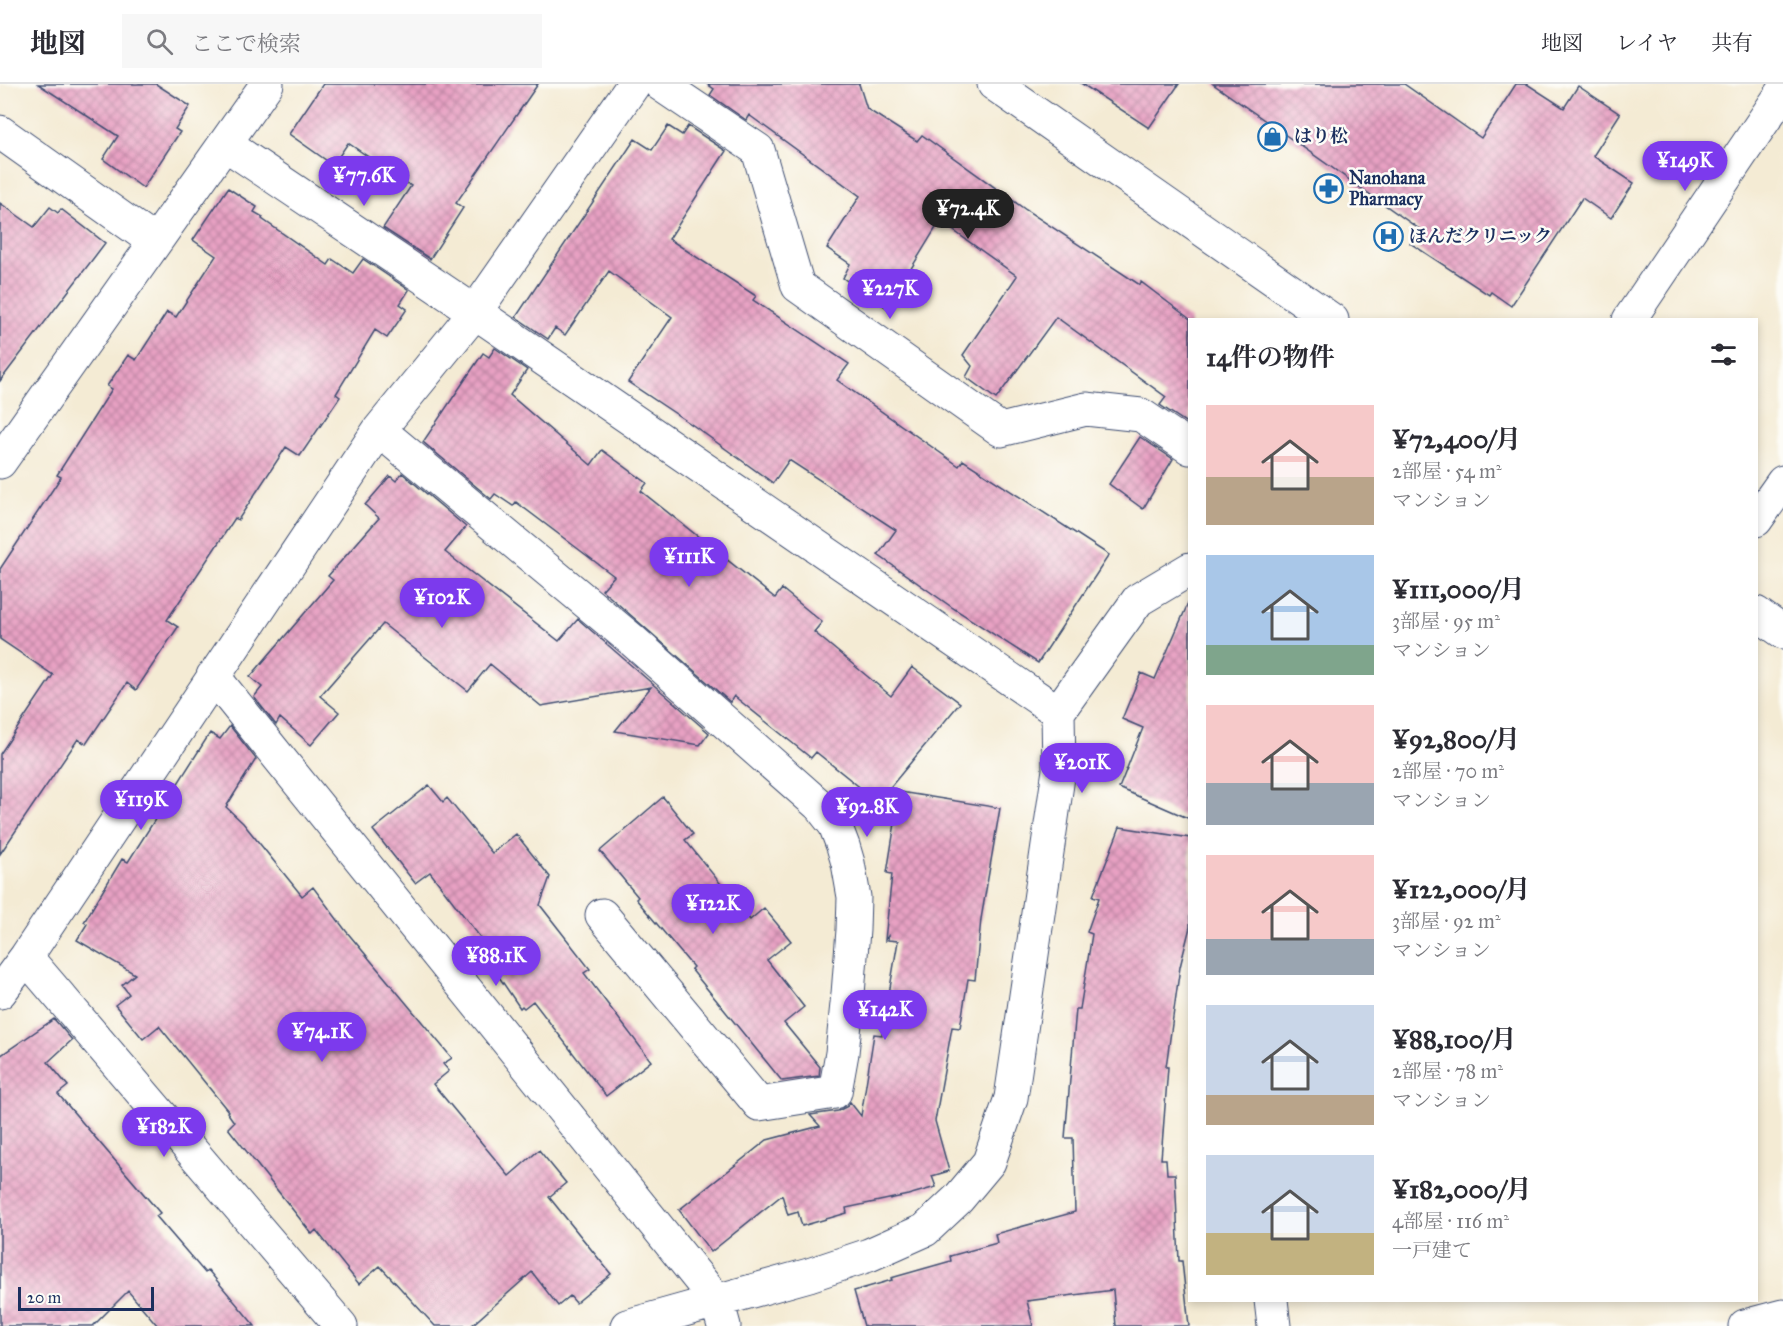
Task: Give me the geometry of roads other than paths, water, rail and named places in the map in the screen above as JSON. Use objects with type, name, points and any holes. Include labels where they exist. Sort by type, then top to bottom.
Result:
[{"type":"street","points":[[0,462],[267,84]]},
{"type":"street","points":[[0,992],[26,957],[379,430],[475,312],[634,84]]},
{"type":"street","points":[[660,84],[758,150],[798,286],[1000,430],[1086,409],[1141,415],[1188,447]]},
{"type":"street","points":[[994,84],[1329,318]]},
{"type":"street","points":[[1630,318],[1783,92]]},
{"type":"street","points":[[0,132],[154,242]]},
{"type":"street","points":[[225,144],[475,312],[1058,712]]},
{"type":"street","points":[[379,430],[632,640],[820,806],[835,825],[848,863],[854,897],[847,1005],[835,1092],[759,1104],[602,915]]},
{"type":"street","points":[[1758,517],[1783,482]]},
{"type":"street","points":[[627,1326],[720,1314],[809,1275],[869,1255],[925,1230],[958,1199],[989,1161],[1011,1098],[1059,770],[1058,712],[1138,600],[1188,570]]},
{"type":"street","points":[[1758,614],[1783,632]]},
{"type":"street","points":[[213,676],[720,1314]]},
{"type":"street","points":[[26,957],[341,1326]]},
{"type":"street","points":[[1270,1302],[1274,1326]]},
{"type":"street","points":[[1745,1326],[1783,1316]]},
{"type":"place","name":"はり松","points":[[1273,136]]},
{"type":"place","name":"Nanohana Pharmacy","points":[[1328,188]]},
{"type":"place","name":"ほんだクリニック","points":[[1388,236]]}]
